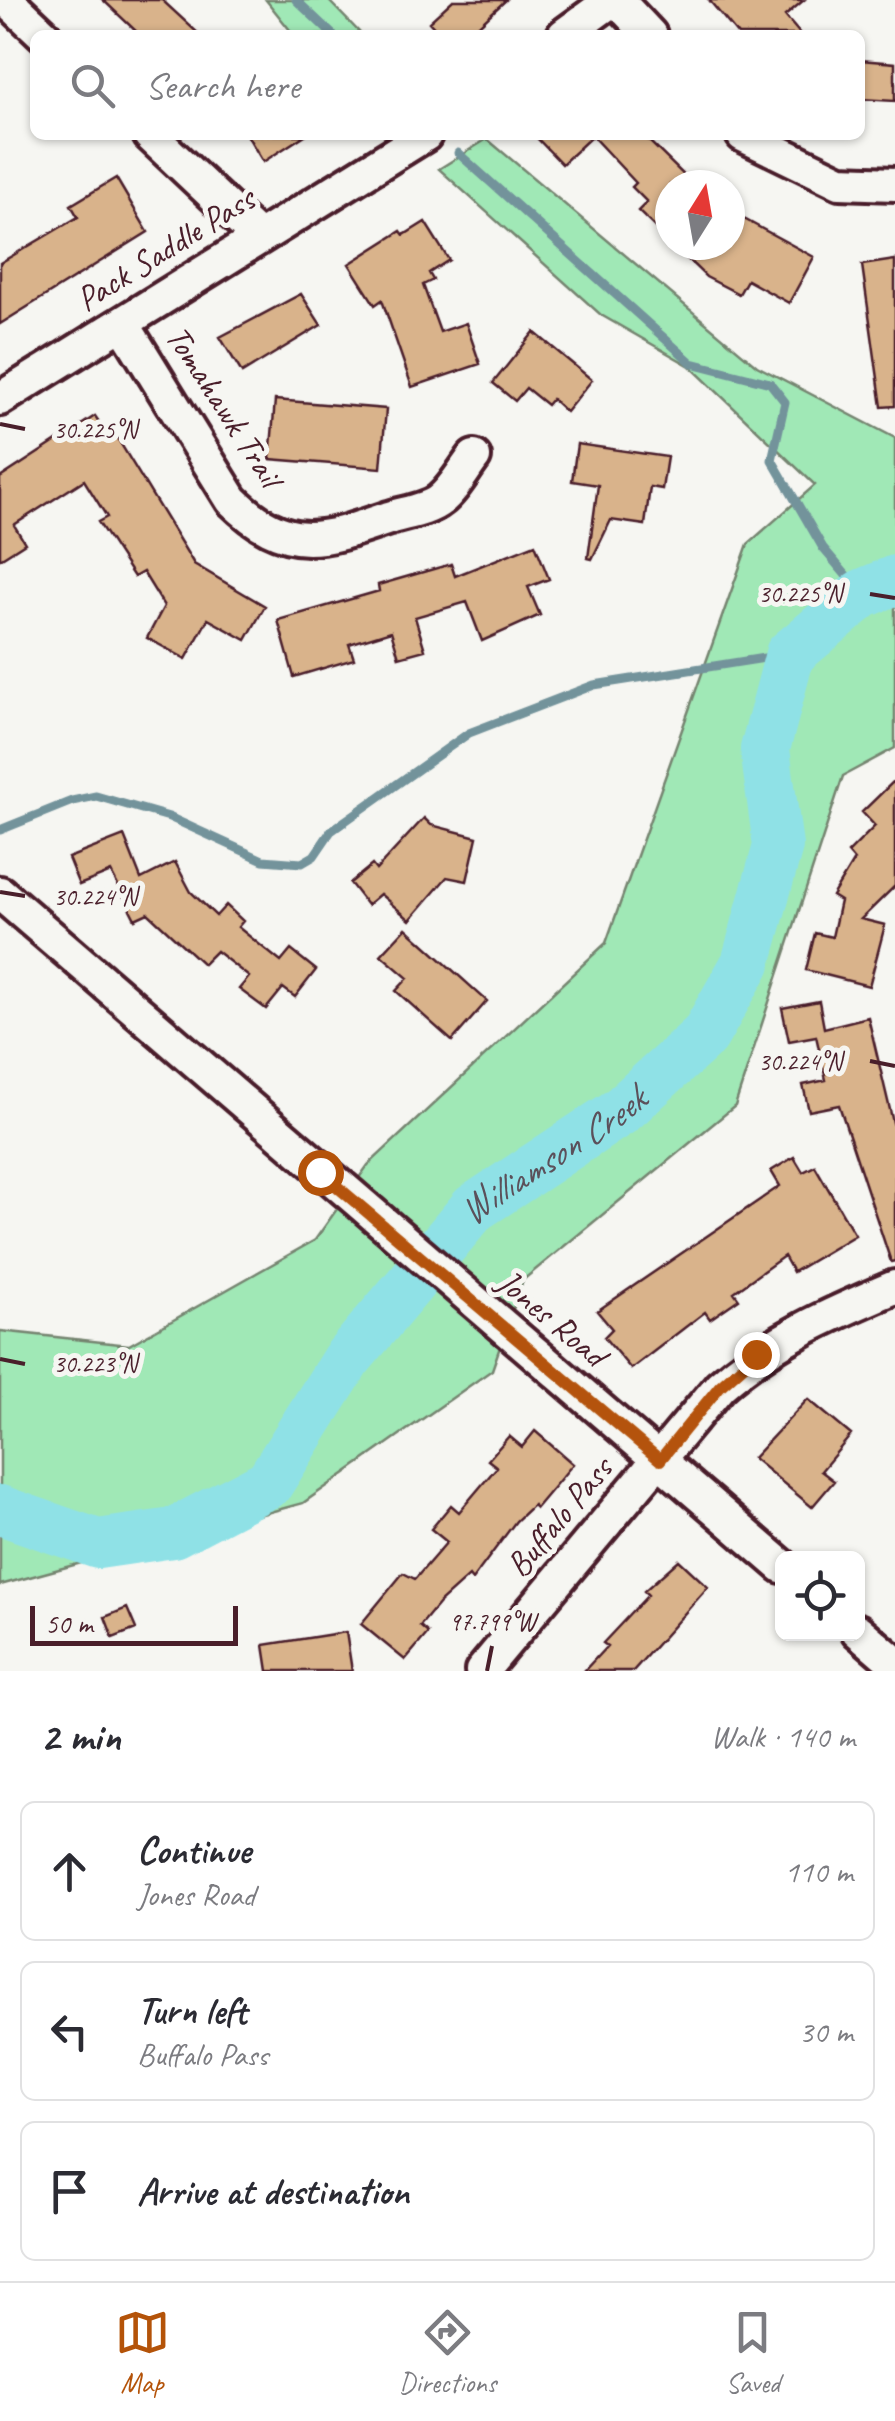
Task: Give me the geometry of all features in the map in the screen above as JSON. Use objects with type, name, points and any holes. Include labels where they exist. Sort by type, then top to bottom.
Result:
[{"type":"street","points":[[7,0],[39,30]]},
{"type":"street","points":[[571,30],[614,0],[645,30]]},
{"type":"street","points":[[155,140],[258,236]]},
{"type":"street","name":"Pack Saddle Pass","points":[[0,399],[417,140]]},
{"type":"street","points":[[753,140],[840,182],[895,184]]},
{"type":"street","name":"Tomahawk Trail","points":[[122,324],[232,500],[253,521],[281,536],[310,540],[340,534],[439,502],[474,457]]},
{"type":"street","name":"Jones Road","points":[[0,893],[775,1560]]},
{"type":"street","name":"Buffalo Pass","points":[[482,1671],[720,1386],[756,1354],[811,1322],[895,1286]]},
{"type":"street","points":[[865,1637],[895,1663]]},
{"type":"green space","points":[[266,0],[328,0],[357,30],[290,30]]},
{"type":"green space","points":[[488,140],[757,366],[895,438],[895,748],[843,776],[735,1106],[523,1280],[492,1370],[303,1503],[0,1585],[0,1331],[129,1345],[315,1240],[368,1165],[606,943],[748,544],[815,485],[690,366],[601,315],[439,169]]},
{"type":"building","points":[[103,0],[162,0],[195,30],[135,30]]},
{"type":"building","points":[[453,0],[506,0],[473,30],[436,30],[429,22]]},
{"type":"building","points":[[709,0],[804,0],[785,16],[797,30],[734,30]]},
{"type":"building","points":[[865,60],[895,63],[895,101],[865,99]]},
{"type":"building","points":[[250,140],[297,140],[263,162]]},
{"type":"building","points":[[539,140],[588,140],[562,164]]},
{"type":"building","points":[[596,140],[648,140],[679,170],[655,170],[655,227],[638,211],[647,202],[632,187],[636,183]]},
{"type":"building","points":[[116,178],[148,232],[0,324],[0,263],[78,217],[71,205]]},
{"type":"building","points":[[745,220],[814,257],[789,303],[747,280],[739,294],[706,277],[688,260],[745,260]]},
{"type":"building","points":[[425,222],[449,260],[429,273],[433,280],[423,285],[440,332],[466,323],[480,364],[412,387],[382,300],[375,305],[349,264],[401,231],[404,235]]},
{"type":"building","points":[[895,260],[895,406],[882,407],[862,265]]},
{"type":"building","points":[[301,294],[321,325],[242,373],[220,337]]},
{"type":"building","points":[[534,332],[592,380],[566,412],[552,399],[547,405],[526,388],[515,401],[493,383]]},
{"type":"building","points":[[275,400],[386,409],[381,468],[270,459]]},
{"type":"building","points":[[95,416],[108,435],[113,431],[194,564],[265,606],[246,640],[208,619],[186,659],[147,638],[164,606],[143,572],[134,577],[98,522],[107,517],[84,480],[14,525],[25,543],[0,559],[0,478]]},
{"type":"building","points":[[577,444],[667,457],[662,489],[650,487],[645,525],[611,520],[592,559],[588,558],[598,485],[572,481]]},
{"type":"building","points":[[535,544],[549,579],[528,587],[540,615],[482,641],[467,602],[415,617],[425,650],[399,657],[391,631],[349,644],[354,659],[294,677],[278,620],[379,591],[378,585],[451,564],[455,576]]},
{"type":"building","points":[[895,780],[895,886],[861,919],[885,925],[869,986],[806,970],[815,933],[832,937],[840,901],[832,896],[854,860],[848,853],[875,826],[862,812]]},
{"type":"building","points":[[424,818],[431,825],[477,837],[467,881],[447,877],[410,920],[380,894],[367,905],[350,883],[372,865],[376,870]]},
{"type":"building","points":[[124,836],[141,879],[175,862],[191,892],[216,916],[226,905],[243,921],[238,927],[281,962],[291,950],[316,970],[295,997],[283,988],[266,1009],[239,989],[249,977],[216,951],[203,964],[148,913],[135,919],[111,872],[79,885],[68,858]]},
{"type":"building","points":[[406,928],[487,1001],[452,1041],[396,991],[408,978],[381,955]]},
{"type":"building","points":[[819,1001],[824,1028],[868,1017],[895,1131],[895,1261],[891,1262],[839,1105],[809,1111],[803,1085],[826,1080],[816,1036],[789,1041],[782,1008]]},
{"type":"building","points":[[794,1157],[803,1172],[815,1166],[855,1235],[793,1272],[784,1256],[734,1292],[739,1299],[710,1319],[705,1312],[631,1369],[604,1337],[612,1329],[597,1311],[780,1186],[771,1171]]},
{"type":"building","points":[[808,1399],[851,1435],[821,1471],[834,1481],[812,1507],[753,1458]]},
{"type":"building","points":[[535,1431],[573,1464],[536,1508],[533,1505],[516,1521],[472,1580],[469,1576],[439,1603],[420,1626],[428,1633],[405,1660],[361,1624],[403,1573],[415,1579],[447,1542],[431,1529],[451,1505],[459,1512],[497,1467],[488,1460],[509,1436],[522,1447]]},
{"type":"building","points":[[679,1560],[708,1587],[633,1671],[584,1671],[607,1646],[603,1643],[648,1595],[644,1591]]},
{"type":"building","points":[[127,1608],[136,1629],[113,1638],[105,1617]]},
{"type":"building","points":[[346,1632],[352,1671],[268,1671],[264,1645]]},
{"type":"waterway","points":[[296,0],[328,30]]},
{"type":"waterway","points":[[458,153],[692,363],[770,383],[785,402],[772,460],[823,548],[862,594]]},
{"type":"waterway","name":"Williamson Creek","points":[[0,1510],[98,1544],[173,1533],[269,1483],[346,1360],[474,1208],[621,1111],[705,1035],[746,963],[778,846],[765,749],[790,654],[862,594],[895,580]]},
{"type":"waterway","points":[[0,830],[72,801],[96,796],[169,817],[263,860],[302,863],[314,856],[331,831],[469,733],[594,685],[790,654]]},
{"type":"route","points":[[320,1172],[660,1460],[720,1386],[756,1354]]}]
